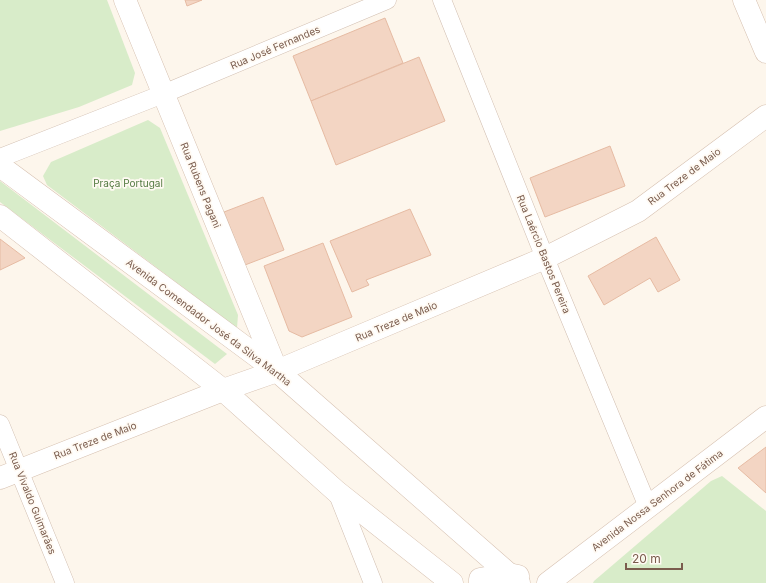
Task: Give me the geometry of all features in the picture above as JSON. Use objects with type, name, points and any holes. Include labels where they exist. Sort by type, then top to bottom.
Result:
[{"type":"street","name":"Rua Rubens Pagani","points":[[125,0],[277,371]]},
{"type":"street","name":"Rua José Fernandes","points":[[163,94],[387,0]]},
{"type":"street","name":"Rua Laércio Bastos Pereira","points":[[442,0],[545,258],[648,507]]},
{"type":"street","points":[[744,0],[766,52]]},
{"type":"street","points":[[0,158],[163,94]]},
{"type":"street","name":"Rua Treze de Maio","points":[[10,474],[223,390],[277,371],[545,258],[638,211],[766,116]]},
{"type":"street","name":"Avenida Comendador José da Silva Martha","points":[[0,166],[277,371],[514,578]]},
{"type":"street","points":[[0,216],[223,390],[337,492],[452,583]]},
{"type":"street","name":"Avenida Nossa Senhora de Fátima","points":[[549,583],[766,417]]},
{"type":"street","name":"Rua Vivaldo Guimarães","points":[[0,424],[10,474],[65,583]]},
{"type":"street","points":[[337,492],[372,583]]},
{"type":"street","points":[[480,583],[480,579],[514,578],[549,583]]},
{"type":"green space","points":[[0,0],[107,0],[135,73],[132,85],[79,107],[0,131]]},
{"type":"green space","name":"Praça Portugal","points":[[148,120],[160,128],[238,315],[237,328],[47,185],[43,176],[51,162]]},
{"type":"green space","points":[[0,181],[227,354],[215,364],[0,202]]},
{"type":"green space","points":[[722,476],[766,511],[766,583],[593,583],[711,481]]},
{"type":"building","points":[[185,0],[202,0],[187,6]]},
{"type":"building","points":[[385,18],[403,63],[311,101],[293,56]]},
{"type":"building","points":[[419,57],[445,121],[336,165],[311,101]]},
{"type":"building","points":[[610,146],[625,186],[545,217],[530,178]]},
{"type":"building","points":[[263,197],[284,250],[245,265],[224,212]]},
{"type":"building","points":[[410,209],[431,255],[366,280],[369,285],[352,292],[330,241]]},
{"type":"building","points":[[656,237],[680,280],[658,292],[650,278],[604,305],[588,276]]},
{"type":"building","points":[[0,239],[25,258],[0,270]]},
{"type":"building","points":[[323,243],[352,317],[302,337],[289,331],[264,266]]},
{"type":"building","points":[[766,447],[766,493],[738,468]]}]
